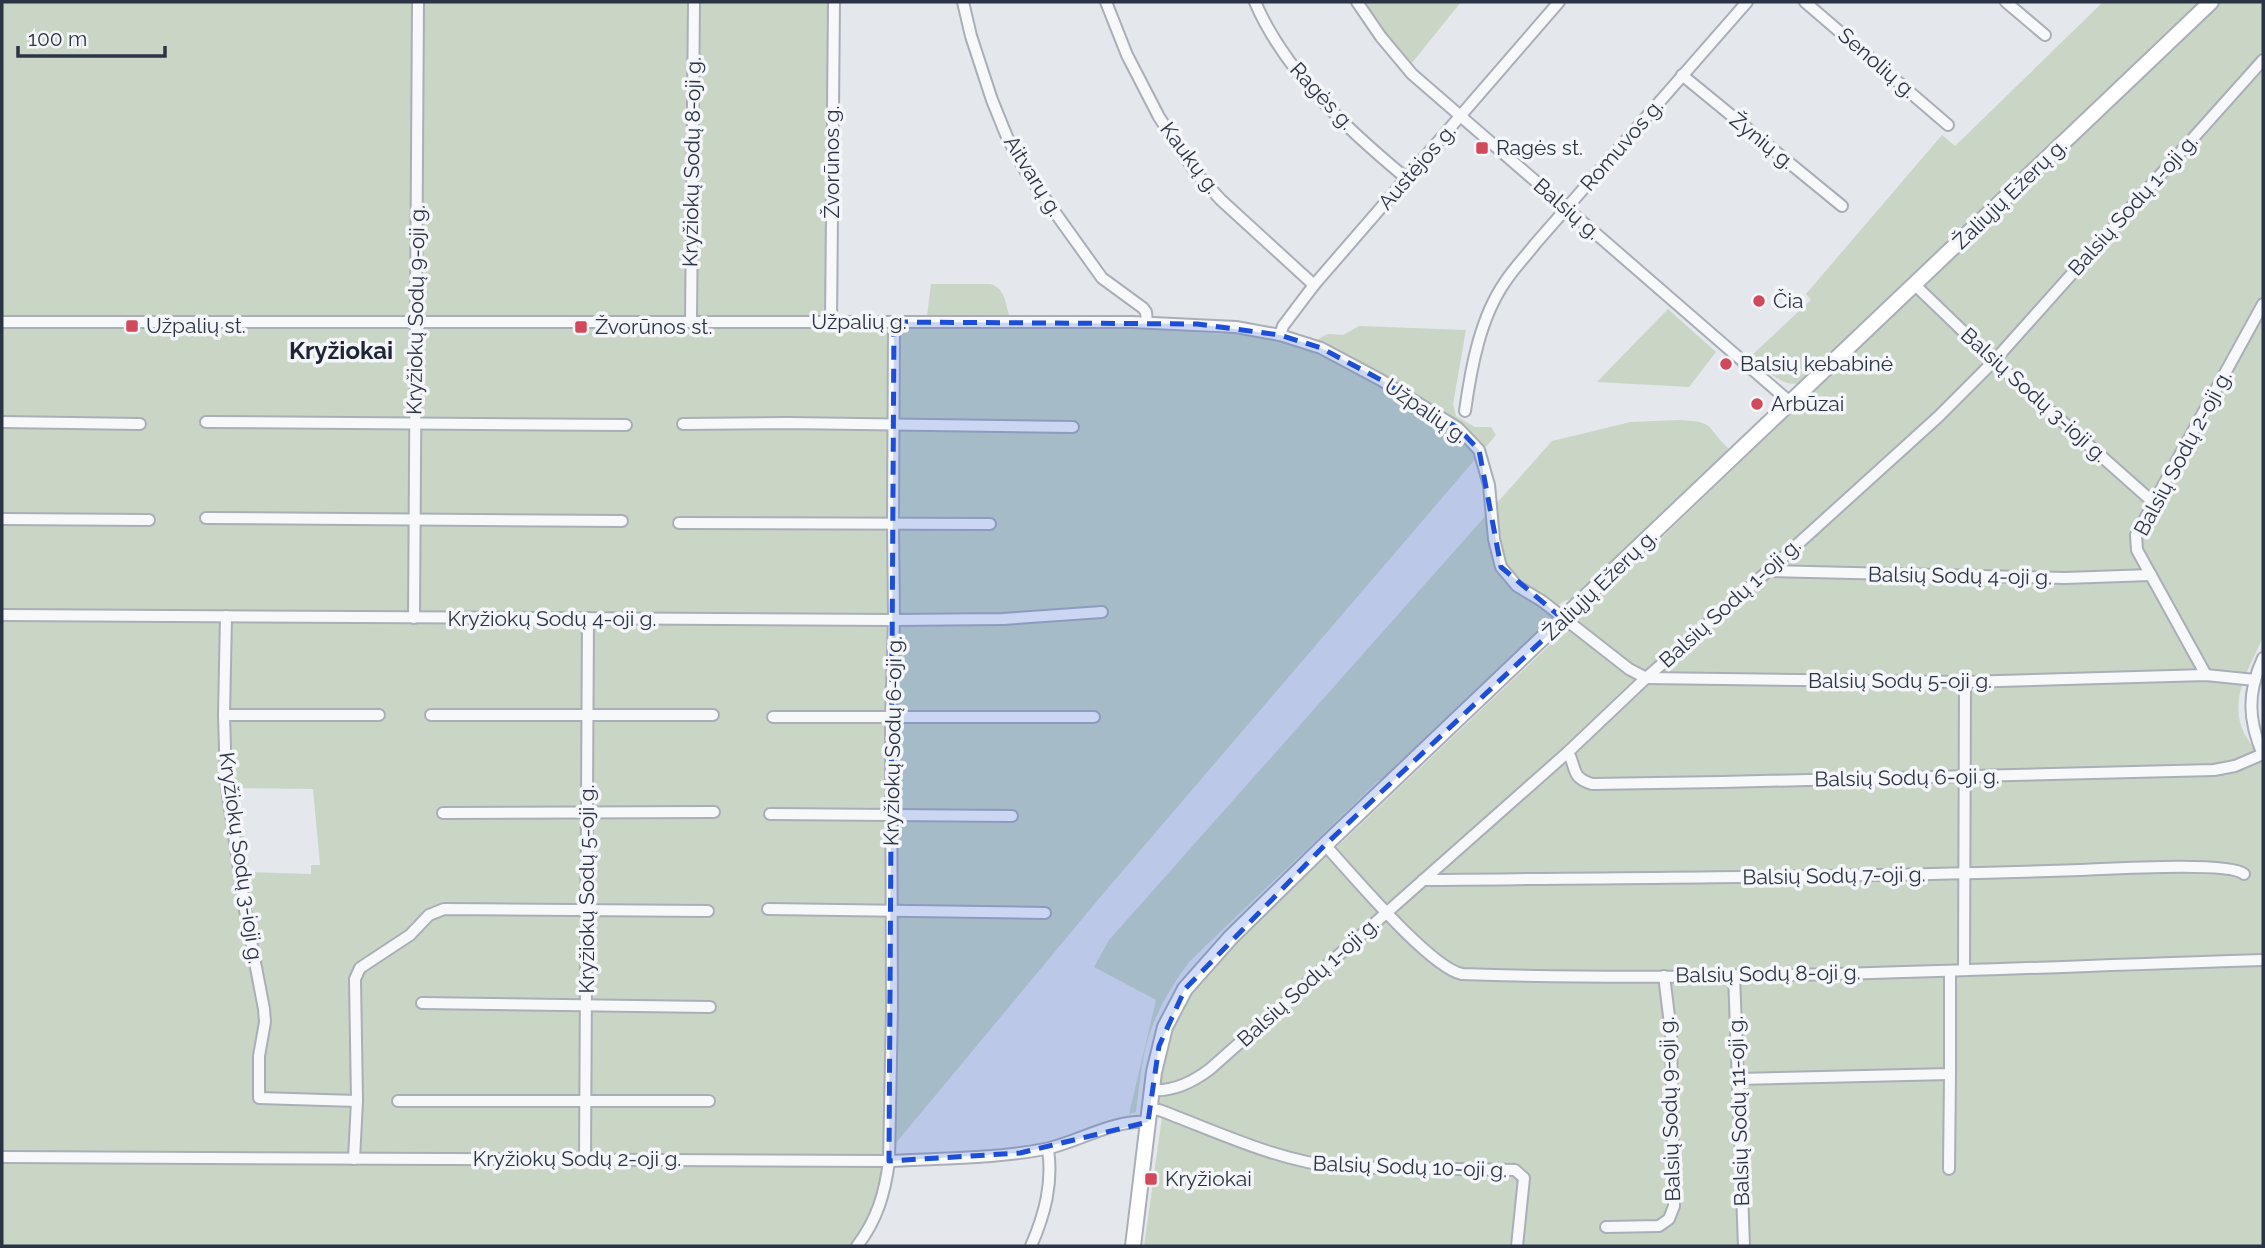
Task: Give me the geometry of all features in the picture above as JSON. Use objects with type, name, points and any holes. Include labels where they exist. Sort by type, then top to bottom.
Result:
[{"type":"main road","name":"Žaliųjų Ežerų g.","points":[[1133,1246],[1154,1072],[1165,1027],[1185,989],[1231,937],[1325,845],[2211,2]]},
{"type":"street","name":"Kryžiokų Sodų 9-oji g.","points":[[414,618],[418,2]]},
{"type":"street","name":"Kryžiokų Sodų 8-oji g.","points":[[691,322],[694,2]]},
{"type":"street","name":"Žvorūnos g.","points":[[831,322],[834,2]]},
{"type":"street","name":"Aitvarų g.","points":[[963,2],[992,100],[1026,173],[1102,278],[1143,308],[1147,322]]},
{"type":"street","name":"Kaukų g.","points":[[1106,2],[1127,55],[1159,117],[1196,173],[1314,285]]},
{"type":"street","name":"Ragės g.","points":[[1255,2],[1274,40],[1290,63],[1347,125],[1406,178]]},
{"type":"street","name":"Balsių g.","points":[[1357,2],[1412,74],[1791,403]]},
{"type":"street","name":"Austėjos g.","points":[[1280,335],[1283,326],[1314,285],[1559,2]]},
{"type":"street","name":"Romuvos g.","points":[[1465,411],[1468,387],[1481,338],[1505,282],[1747,2]]},
{"type":"street","name":"Senolių g.","points":[[1805,2],[1948,125]]},
{"type":"street","points":[[2006,2],[2045,35]]},
{"type":"street","name":"Balsių Sodų 1-oji g.","points":[[1152,1090],[1166,1090],[1187,1084],[1210,1069],[1568,752],[1646,678],[1938,417],[1994,361],[2263,60]]},
{"type":"street","name":"Žynių g.","points":[[1682,75],[1842,206]]},
{"type":"street","name":"Balsių Sodų 3-ioji g.","points":[[1915,285],[1994,361],[2154,503]]},
{"type":"street","name":"Balsių Sodų 2-oji g.","points":[[2206,676],[2137,550],[2135,541],[2263,304]]},
{"type":"street","name":"Užpalių g.","points":[[2,322],[1147,322],[1219,325],[1280,335],[1321,348],[1352,363],[1458,428],[1479,450],[1489,485],[1494,539],[1501,567],[1517,586],[1542,601],[1564,620]]},
{"type":"street","name":"Kryžiokų Sodų 6-oji g.","points":[[857,1246],[873,1224],[880,1206],[889,1161],[894,322]]},
{"type":"street","points":[[2,422],[140,424]]},
{"type":"street","points":[[206,422],[626,425]]},
{"type":"street","points":[[683,424],[1073,428]]},
{"type":"street","points":[[2,519],[149,520]]},
{"type":"street","points":[[206,519],[622,521]]},
{"type":"street","points":[[679,523],[989,524]]},
{"type":"street","name":"Balsių Sodų 4-oji g.","points":[[1768,571],[2065,578],[2151,575]]},
{"type":"street","name":"Kryžiokų Sodų 4-oji g.","points":[[2,615],[894,620],[1003,619],[1102,612]]},
{"type":"street","name":"Kryžiokų Sodų 3-ioji g.","points":[[226,616],[226,781],[265,1022],[259,1056],[259,1098],[357,1101]]},
{"type":"street","name":"Kryžiokų Sodų 5-oji g.","points":[[586,1160],[588,618]]},
{"type":"street","points":[[1564,620],[1629,670],[1646,678]]},
{"type":"street","points":[[2263,658],[2251,701],[2251,718],[2263,754]]},
{"type":"street","name":"Balsių Sodų 5-oji g.","points":[[1646,678],[1965,682],[2206,676],[2255,680]]},
{"type":"street","points":[[1964,970],[1965,682]]},
{"type":"street","points":[[224,715],[379,715]]},
{"type":"street","points":[[431,715],[713,715]]},
{"type":"street","points":[[773,717],[1094,717]]},
{"type":"street","name":"Balsių Sodų 6-oji g.","points":[[1568,752],[1574,773],[1578,778],[1592,783],[2214,770],[2235,766],[2263,754]]},
{"type":"street","points":[[443,813],[714,812]]},
{"type":"street","points":[[770,814],[1012,816]]},
{"type":"street","name":"Balsių Sodų 8-oji g.","points":[[1325,845],[1386,912],[1426,951],[1456,973],[1578,977],[1734,975],[1950,971],[2263,960]]},
{"type":"street","name":"Balsių Sodų 7-oji g.","points":[[1423,880],[1965,874],[2169,867],[2234,869],[2244,874]]},
{"type":"street","points":[[768,909],[1045,913]]},
{"type":"street","points":[[355,1159],[355,979],[360,968],[410,935],[436,910],[708,911]]},
{"type":"street","points":[[1949,1169],[1950,971]]},
{"type":"street","name":"Balsių Sodų 11-oji g.","points":[[1734,975],[1744,1246]]},
{"type":"street","name":"Balsių Sodų 9-oji g.","points":[[1606,1227],[1659,1226],[1668,1219],[1674,1206],[1671,1032],[1664,976]]},
{"type":"street","points":[[422,1003],[710,1007]]},
{"type":"street","points":[[1738,1079],[1950,1074]]},
{"type":"street","points":[[398,1101],[709,1101]]},
{"type":"street","name":"Balsių Sodų 10-oji g.","points":[[1149,1115],[1160,1110],[1268,1152],[1310,1164],[1337,1167],[1515,1170],[1524,1178],[1517,1246]]},
{"type":"street","name":"Kryžiokų Sodų 2-oji g.","points":[[2,1157],[889,1161],[990,1157],[1048,1149],[1149,1115]]},
{"type":"street","points":[[1031,1246],[1041,1223],[1048,1195],[1048,1149]]},
{"type":"highlighted area","points":[[894,322],[1197,324],[1280,335],[1321,348],[1381,380],[1458,428],[1479,450],[1501,567],[1564,620],[1325,845],[1185,989],[1159,1046],[1148,1122],[1020,1153],[889,1161]]},
{"type":"green space","points":[[2,2],[834,2],[836,326],[1137,328],[1223,334],[1226,320],[1272,327],[1317,340],[1327,334],[1343,335],[1359,326],[1466,330],[1453,404],[1456,416],[1475,427],[1491,427],[1496,435],[1102,895],[896,1143],[891,1187],[885,1210],[863,1246],[2,1246]],"holes":[[[236,788],[313,789],[320,865],[311,865],[311,874],[250,872]]]},
{"type":"green space","points":[[1365,2],[1461,2],[1411,64],[1392,43]]},
{"type":"green space","points":[[2103,2],[2201,2],[1804,382],[1796,384],[1782,381],[1751,356],[1811,300],[1806,294],[1942,135],[1955,146]]},
{"type":"green space","points":[[2218,2],[2263,2],[2263,637],[2247,672],[2238,708],[2244,733],[2263,761],[2263,1246],[1144,1246],[1162,1117],[1156,1093],[1161,1056],[1182,1002],[1208,969],[1591,606]]},
{"type":"green space","points":[[931,284],[990,284],[1004,296],[1009,315],[927,316]]},
{"type":"green space","points":[[1668,309],[1716,352],[1689,387],[1597,382]]},
{"type":"green space","points":[[1680,420],[1705,424],[1729,449],[1571,599],[1557,606],[1549,627],[1384,781],[1379,780],[1190,961],[1159,1010],[1150,1031],[1136,1112],[1129,1114],[1156,1000],[1094,967],[1109,940],[1552,441],[1631,422]]},
{"type":"place","name":"Ragės st.","points":[[1482,148]]},
{"type":"place","name":"Čia","points":[[1759,301]]},
{"type":"place","name":"Užpalių st.","points":[[132,326]]},
{"type":"place","name":"Žvorūnos st.","points":[[581,327]]},
{"type":"place","name":"Balsių kebabinė","points":[[1726,364]]},
{"type":"place","name":"Arbūzai","points":[[1757,404]]},
{"type":"place","name":"Kryžiokai","points":[[1151,1179]]},
{"type":"district","name":"Kryžiokai","points":[[341,351]]}]
